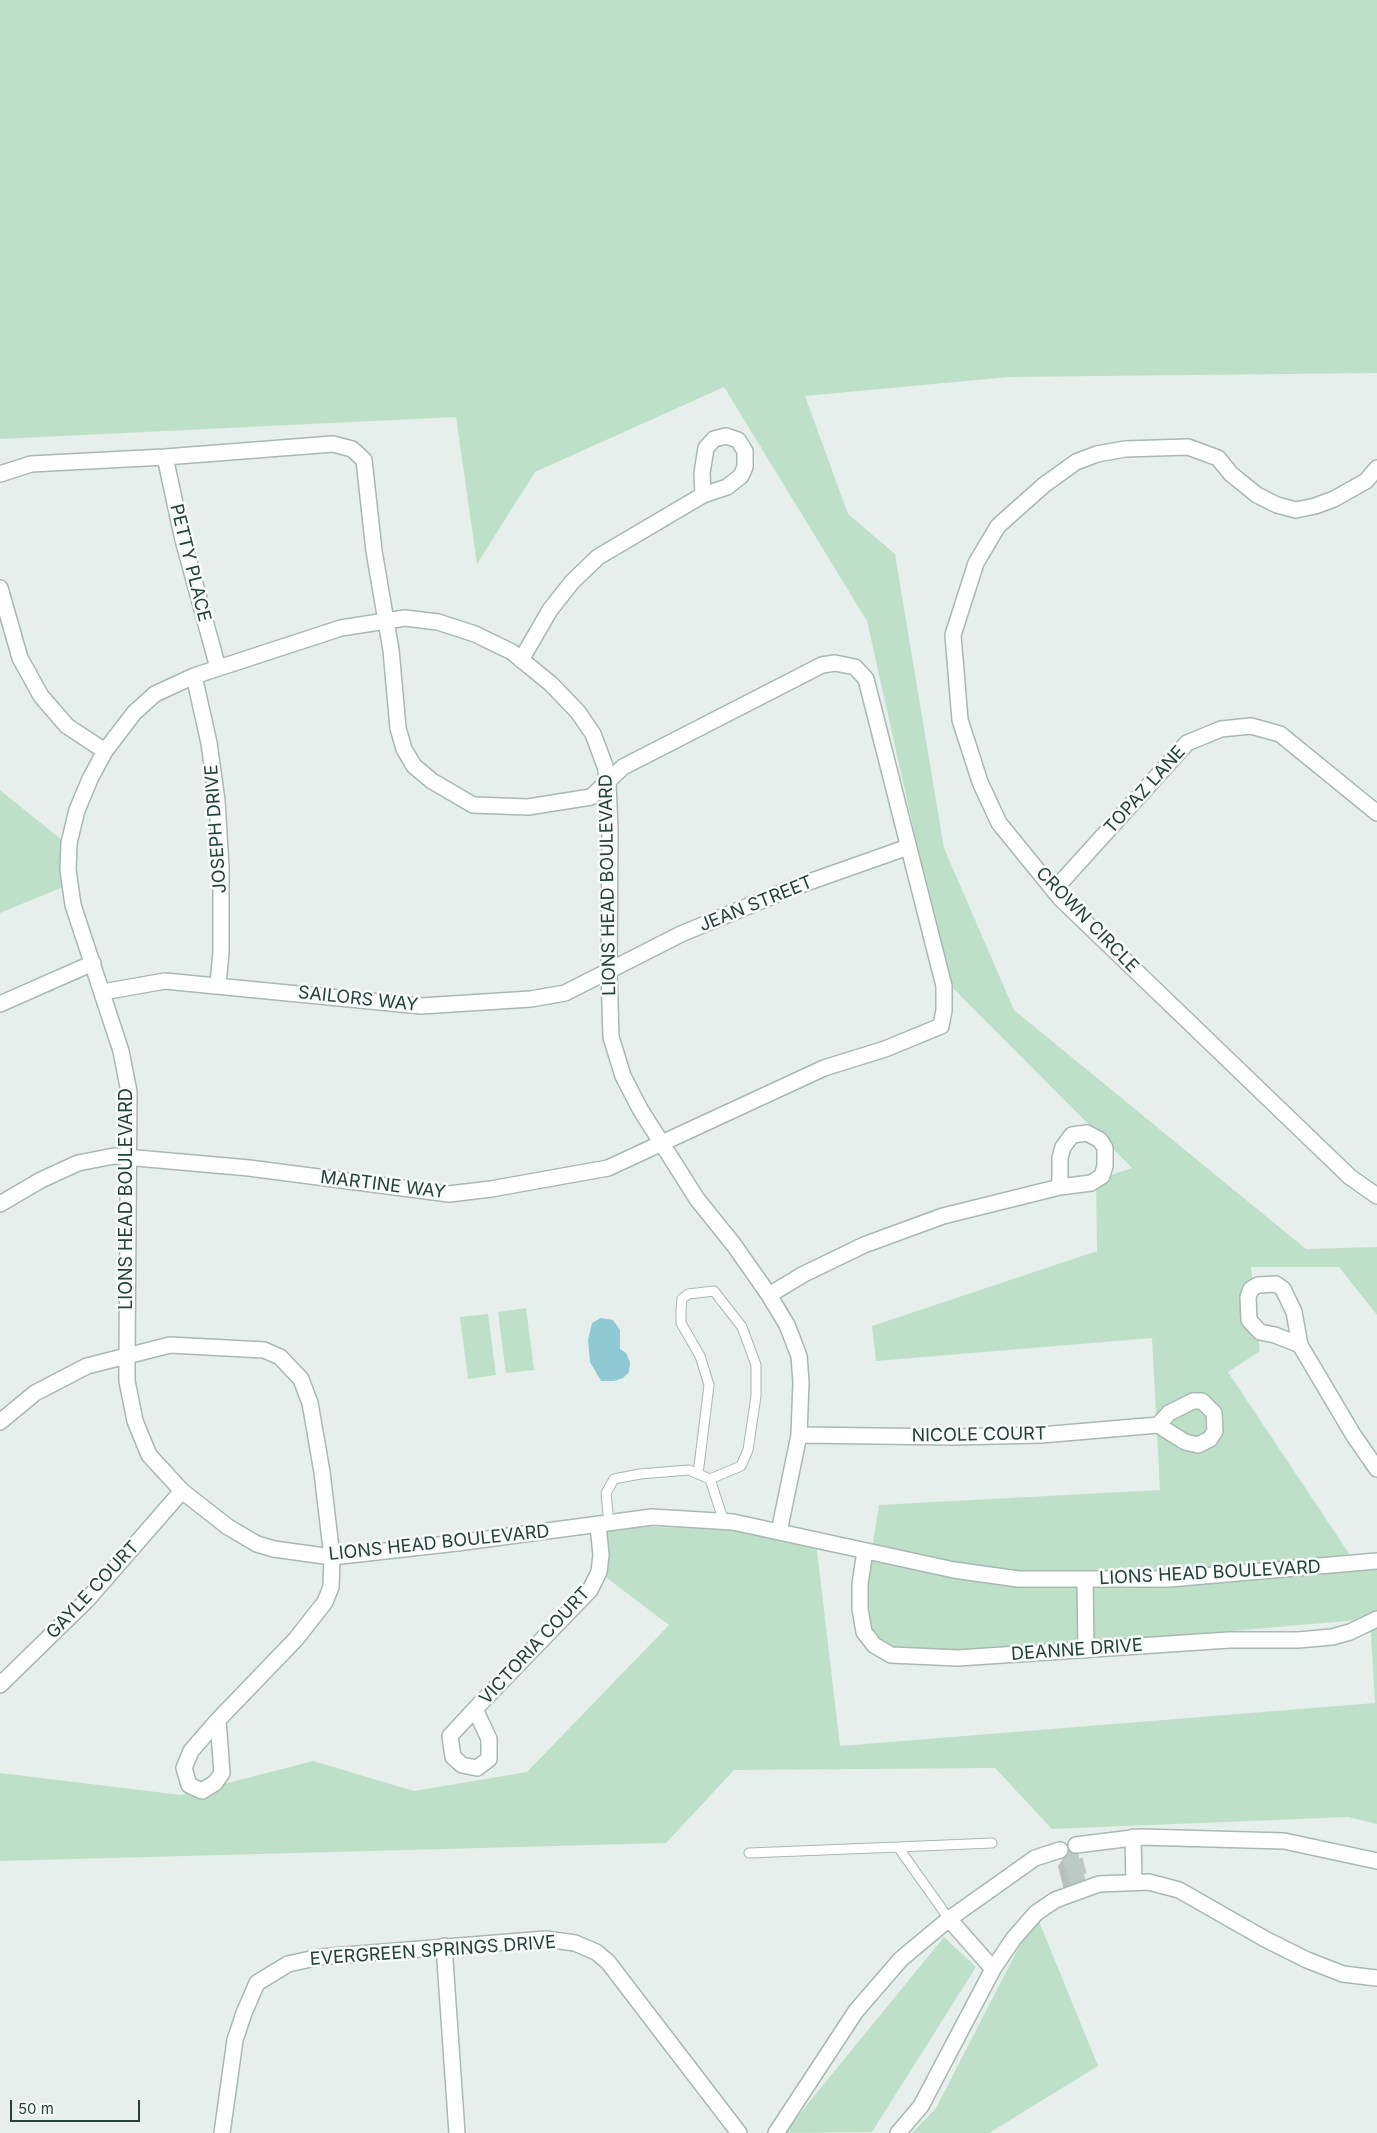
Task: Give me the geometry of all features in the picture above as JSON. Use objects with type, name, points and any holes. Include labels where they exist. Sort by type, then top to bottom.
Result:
[{"type":"street","points":[[0,474],[31,464],[165,458],[333,444],[352,449],[364,460],[374,551],[386,619],[398,728],[402,742],[414,766],[432,780],[473,805],[528,807],[591,797],[623,767],[822,665],[835,663],[855,668],[866,679],[908,847]]},
{"type":"street","name":"CROWN CIRCLE","points":[[1377,468],[1366,481],[1334,500],[1296,510],[1277,505],[1257,495],[1231,474],[1218,458],[1188,446],[1125,448],[1097,454],[1076,462],[1044,485],[998,526],[976,563],[953,635],[960,720],[980,782],[999,823],[1054,890],[1350,1177],[1377,1196]]},
{"type":"street","name":"PETTY PLACE","points":[[165,458],[183,540],[218,668]]},
{"type":"street","points":[[521,660],[550,610],[572,582],[598,557],[703,495]]},
{"type":"street","points":[[0,588],[20,658],[41,696],[67,726],[105,751]]},
{"type":"street","name":"LIONS HEAD BOULEVARD","points":[[779,1532],[799,1435],[801,1382],[799,1356],[787,1325],[769,1295],[734,1244],[697,1199],[640,1109],[623,1076],[611,1037],[608,782],[606,766],[593,734],[578,712],[552,684],[512,652],[475,634],[438,622],[405,618],[386,619],[341,628],[194,676],[155,694],[134,713],[105,751],[90,779],[78,810],[70,843],[68,870],[74,905],[121,1052],[129,1092],[127,1381],[135,1421],[149,1455],[182,1491],[228,1527],[256,1544],[302,1554],[332,1557],[652,1517],[724,1522],[954,1570],[1018,1579],[1169,1579],[1377,1562]]},
{"type":"street","name":"JOSEPH DRIVE","points":[[194,676],[208,742],[217,801],[221,895],[221,952],[218,984]]},
{"type":"street","name":"TOPAZ LANE","points":[[1054,890],[1187,743],[1220,729],[1251,726],[1280,734],[1374,803]]},
{"type":"street","name":"JEAN STREET","points":[[609,972],[681,934],[792,888],[908,847]]},
{"type":"street","name":"MARTINE WAY","points":[[0,1204],[41,1180],[78,1163],[114,1156],[249,1168],[449,1194],[491,1189],[608,1168],[824,1068],[885,1049],[941,1026],[944,1010],[944,986],[908,847]]},
{"type":"street","points":[[0,1004],[93,963]]},
{"type":"street","name":"SAILORS WAY","points":[[103,992],[165,981],[218,984],[421,1006],[539,998],[565,993],[609,972]]},
{"type":"street","points":[[769,1295],[804,1274],[864,1244],[943,1216],[1060,1187]]},
{"type":"street","points":[[1300,1345],[1354,1436],[1377,1469]]},
{"type":"street","points":[[0,1422],[34,1393],[87,1366],[170,1346],[264,1350],[280,1357],[300,1379],[310,1403],[322,1472],[332,1557],[331,1587],[325,1602],[296,1639],[218,1720]]},
{"type":"street","name":"NICOLE COURT","points":[[799,1435],[953,1437],[1041,1435],[1158,1425]]},
{"type":"street","name":"GAYLE COURT","points":[[0,1685],[86,1600],[182,1491]]},
{"type":"street","name":"VICTORIA COURT","points":[[475,1708],[590,1590],[599,1572],[603,1524]]},
{"type":"street","name":"DEANNE DRIVE","points":[[866,1551],[860,1584],[860,1609],[864,1632],[874,1645],[891,1655],[958,1658],[1228,1640],[1298,1640],[1332,1637],[1350,1632],[1377,1619]]},
{"type":"street","points":[[1085,1580],[1086,1650]]},
{"type":"street","points":[[1076,1845],[1133,1837],[1198,1836],[1284,1841],[1377,1861]]},
{"type":"street","points":[[1133,1837],[1134,1882]]},
{"type":"street","points":[[776,2133],[856,2011],[902,1959],[950,1919],[1035,1858],[1060,1850]]},
{"type":"street","points":[[898,2133],[921,2106],[993,1970],[1014,1938],[1036,1913],[1055,1900],[1099,1884],[1149,1882],[1179,1890],[1264,1939],[1307,1960],[1343,1974],[1377,1978]]},
{"type":"street","points":[[950,1919],[993,1970]]},
{"type":"street","name":"EVERGREEN SPRINGS DRIVE","points":[[222,2133],[235,2040],[257,1983],[288,1964],[320,1956],[546,1939],[575,1943],[596,1952],[608,1962],[739,2133]]},
{"type":"street","points":[[444,1946],[457,2133]]},
{"type":"lane","points":[[603,1524],[606,1493],[614,1479],[640,1474],[689,1470],[698,1474],[710,1479],[741,1466],[748,1450],[756,1396],[756,1365],[742,1327],[714,1290],[688,1294],[682,1299],[681,1309],[681,1323],[700,1356],[709,1385],[698,1474]]},
{"type":"lane","points":[[710,1479],[724,1522]]},
{"type":"lane","points":[[749,1853],[992,1843]]},
{"type":"lane","points":[[898,1847],[950,1919]]},
{"type":"green space","points":[[0,0],[1377,0],[1377,373],[1009,377],[805,396],[848,514],[895,554],[944,848],[1014,1010],[1306,1249],[1377,1247],[1377,1315],[1339,1267],[1251,1267],[1260,1351],[1228,1372],[1356,1564],[1377,1560],[1377,1824],[1348,1817],[1052,1829],[995,1768],[734,1770],[666,1843],[0,1861],[0,1773],[181,1795],[313,1761],[414,1791],[527,1772],[669,1625],[599,1572],[601,1525],[771,1531],[816,1542],[840,1746],[1375,1703],[1370,1619],[907,1659],[860,1625],[879,1505],[1160,1490],[1152,1338],[876,1361],[872,1326],[1097,1251],[1096,1180],[1132,1168],[948,983],[867,621],[724,387],[535,472],[477,564],[456,417],[0,439]]},
{"type":"green space","points":[[0,790],[67,844],[68,885],[0,913]]},
{"type":"green space","points":[[526,1308],[534,1370],[506,1373],[498,1312]]},
{"type":"green space","points":[[488,1314],[496,1375],[468,1379],[460,1317]]},
{"type":"green space","points":[[1036,1914],[1098,2066],[989,2133],[912,2133],[936,2108]]},
{"type":"green space","points":[[944,1937],[976,1967],[872,2132],[784,2133]]},
{"type":"water","points":[[601,1318],[613,1320],[620,1330],[620,1349],[626,1353],[630,1362],[629,1372],[623,1378],[614,1381],[601,1381],[590,1362],[588,1340],[592,1323]]},
{"type":"building","points":[[1069,1851],[1078,1854],[1079,1859],[1082,1858],[1086,1873],[1083,1874],[1085,1879],[1070,1884],[1063,1859]]}]
